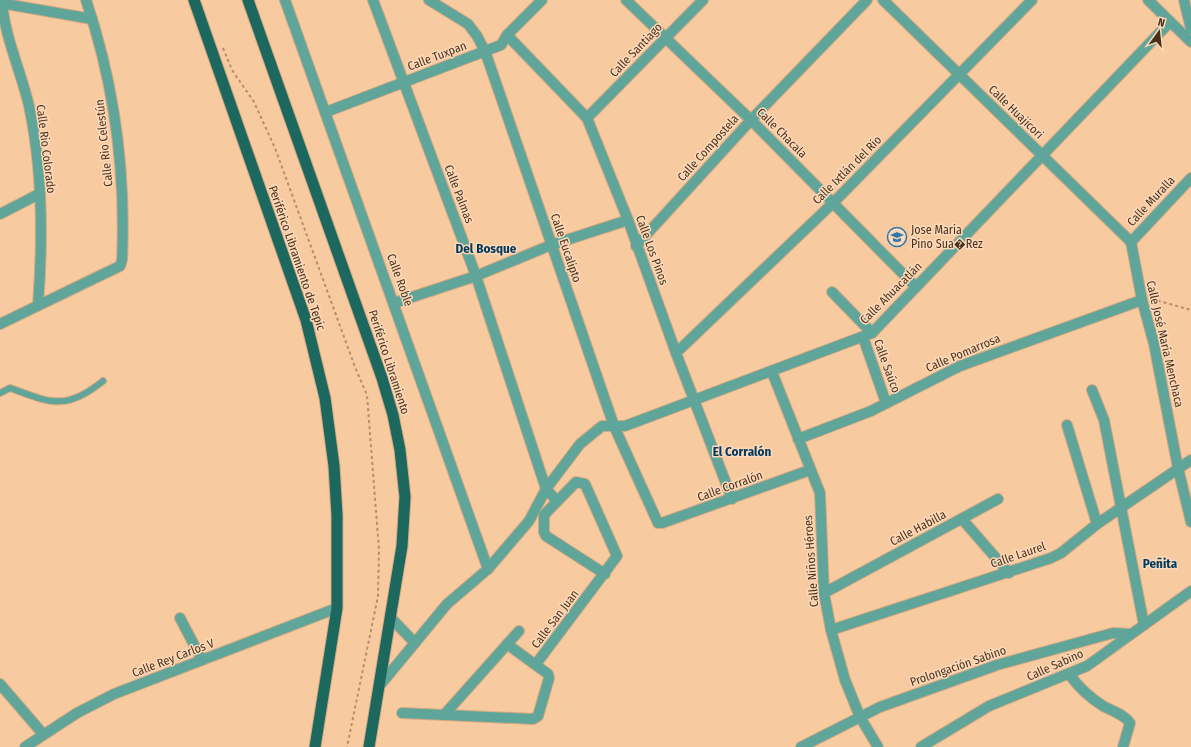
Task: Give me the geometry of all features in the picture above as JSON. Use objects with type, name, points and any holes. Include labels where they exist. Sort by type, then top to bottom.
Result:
[{"type":"highway","name":"Periférico Libramiento de Tepic","points":[[194,0],[306,320],[321,384],[334,466],[337,515],[337,608],[315,747]]},
{"type":"highway","name":"Periférico Libramiento","points":[[248,0],[394,415],[403,471],[405,497],[402,546],[381,684],[369,747]]},
{"type":"street","name":"Calle Rio Celestún","points":[[38,305],[120,266],[122,260],[124,222],[117,124],[105,65],[92,19],[84,0]]},
{"type":"street","name":"Calle Roble","points":[[286,0],[488,569]]},
{"type":"street","name":"Calle Palmas","points":[[373,0],[476,276],[546,489]]},
{"type":"street","name":"Calle Eucalipto","points":[[429,0],[468,24],[477,36],[485,51],[614,426],[658,523]]},
{"type":"street","name":"Calle Tuxpan","points":[[326,112],[501,45],[507,35],[542,0]]},
{"type":"street","name":"Calle Chacala","points":[[626,0],[834,202],[916,287]]},
{"type":"street","name":"Calle Santiago","points":[[587,118],[702,0]]},
{"type":"street","name":"Calle Compostela","points":[[636,246],[751,120],[867,0]]},
{"type":"street","name":"Calle Huajicori","points":[[883,0],[1131,242]]},
{"type":"street","name":"Calle Ixtlán del Río","points":[[676,353],[834,202],[1032,0]]},
{"type":"street","points":[[1148,0],[1191,42]]},
{"type":"street","points":[[1184,0],[1191,29]]},
{"type":"street","points":[[1,2],[92,19]]},
{"type":"street","name":"Calle Rio Colorado","points":[[1,2],[29,106],[37,161],[40,194],[41,265],[38,305]]},
{"type":"street","name":"Calle Ahuacatlán","points":[[381,684],[447,604],[488,569],[529,521],[546,489],[580,444],[602,426],[625,426],[867,335],[916,287],[1170,22]]},
{"type":"street","name":"Calle Los Pinos","points":[[507,35],[587,118],[628,220],[636,246],[732,499]]},
{"type":"street","name":"Calle Muralla","points":[[1131,242],[1191,178]]},
{"type":"street","points":[[0,214],[40,194]]},
{"type":"street","points":[[394,303],[476,276],[551,245],[628,220]]},
{"type":"street","name":"Calle José María Menchaca","points":[[1131,242],[1147,300],[1178,468],[1191,522]]},
{"type":"street","points":[[832,292],[867,335]]},
{"type":"street","name":"Calle Pomarrosa","points":[[798,438],[871,411],[960,366],[1023,342],[1147,300]]},
{"type":"street","points":[[0,324],[38,305]]},
{"type":"street","name":"Calle Saúco","points":[[867,335],[886,403]]},
{"type":"street","name":"Calle Niños Héroes","points":[[772,372],[820,493],[824,593],[831,630],[845,680],[860,717],[878,747]]},
{"type":"street","points":[[1092,390],[1104,420],[1120,508],[1144,624]]},
{"type":"street","points":[[1067,425],[1097,524]]},
{"type":"street","name":"Calle Laurel","points":[[831,630],[1009,572],[1061,553],[1097,524],[1191,460]]},
{"type":"street","name":"Calle Corralón","points":[[658,523],[662,523],[732,499],[810,470]]},
{"type":"street","name":"Calle San Juan","points":[[402,713],[533,719],[538,716],[549,678],[548,674],[536,664],[617,556],[585,484],[576,482],[556,501]]},
{"type":"street","points":[[546,489],[556,501],[543,518],[544,532],[546,536],[605,574]]},
{"type":"street","points":[[962,519],[998,499]]},
{"type":"street","name":"Calle Habilla","points":[[824,593],[962,519],[1009,572]]},
{"type":"street","name":"Calle Sabino","points":[[921,747],[982,710],[1086,666],[1191,591]]},
{"type":"street","name":"Calle Rey Carlos V","points":[[25,747],[77,713],[114,694],[337,608]]},
{"type":"street","points":[[180,618],[202,660]]},
{"type":"street","points":[[391,618],[415,643]]},
{"type":"street","points":[[444,715],[520,631]]},
{"type":"street","name":"Prolongación Sabino","points":[[801,747],[880,707],[997,665],[1113,633],[1131,634]]},
{"type":"street","points":[[507,644],[536,664]]},
{"type":"street","points":[[1069,674],[1081,691],[1103,706],[1127,719],[1130,723],[1123,747]]},
{"type":"street","points":[[0,684],[43,734]]},
{"type":"lane","points":[[0,393],[10,388],[47,402],[68,401],[93,388],[103,380]]},
{"type":"path","points":[[1147,300],[1191,310]]},
{"type":"place","name":"Jose Maria Pino Sua�Rez","points":[[897,237]]},
{"type":"district","name":"Del Bosque","points":[[486,248]]},
{"type":"district","name":"El Corralón","points":[[742,451]]},
{"type":"district","name":"Peñita","points":[[1160,563]]}]
